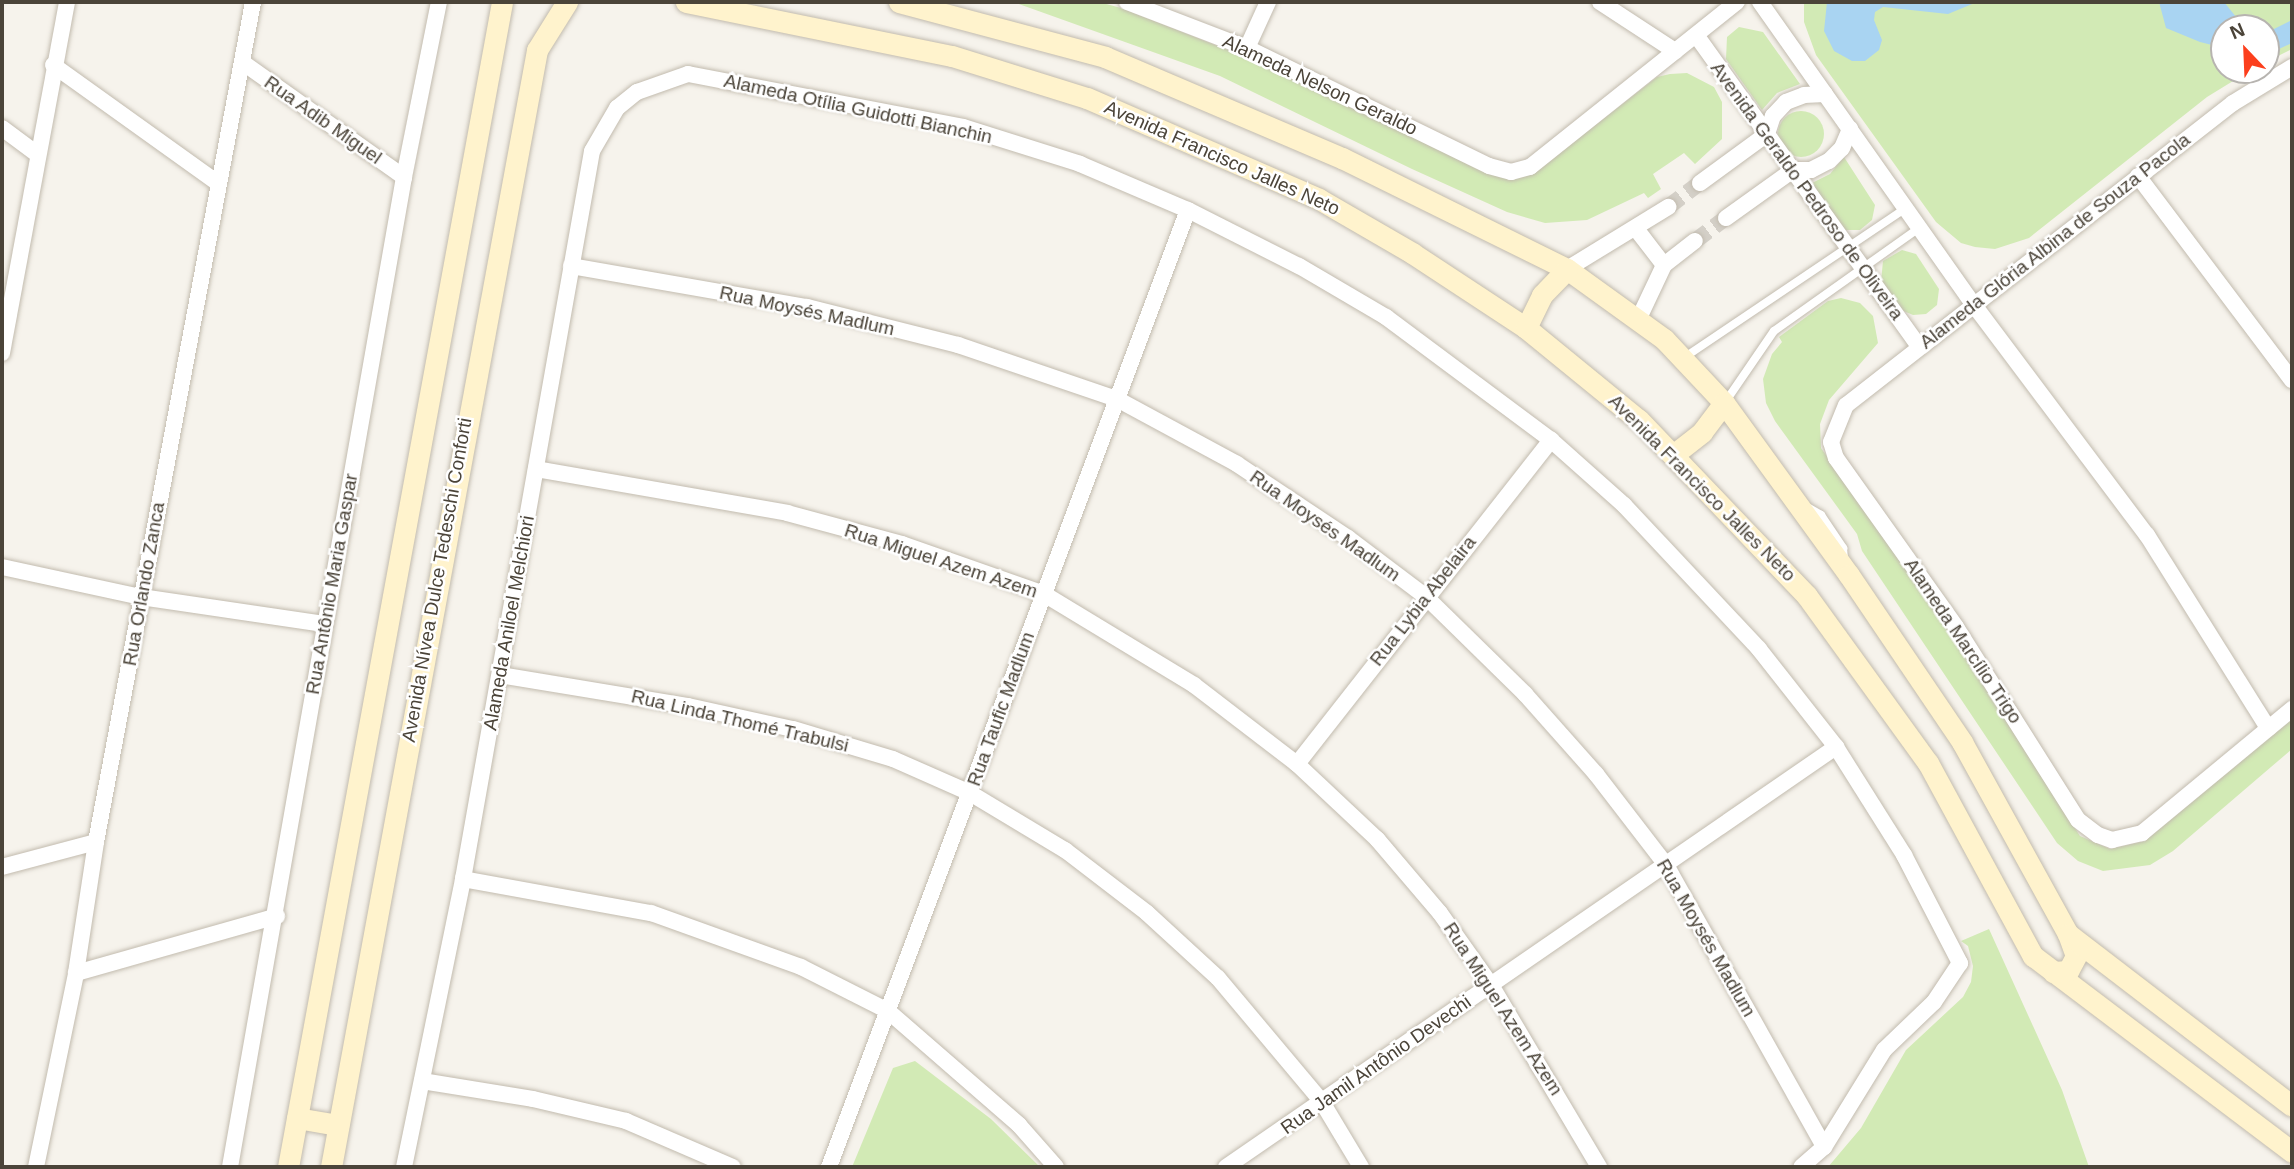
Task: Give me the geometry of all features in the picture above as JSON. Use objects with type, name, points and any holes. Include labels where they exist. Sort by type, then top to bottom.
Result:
[{"type":"street","points":[[2,353],[67,2]]},
{"type":"street","name":"Rua Orlando Zanca","points":[[36,1167],[76,973],[96,842],[253,2]]},
{"type":"street","name":"Rua Antônio Maria Gaspar","points":[[230,1167],[277,916],[324,624],[404,177],[439,2]]},
{"type":"street","points":[[288,1167],[502,2]]},
{"type":"street","name":"Avenida Nívea Dulce Tedeschi Conforti","points":[[331,1167],[537,50],[567,2]]},
{"type":"street","name":"Avenida Francisco Jalles Neto","points":[[686,2],[952,56],[1087,98],[1318,198],[1412,253],[1526,328],[1603,388],[1674,455],[1807,596],[1892,708],[1979,850],[2033,956],[2292,1152]]},
{"type":"street","points":[[899,2],[1105,57],[1342,158],[1567,269],[1639,318],[1685,357],[1724,403],[1844,569],[1962,742],[2068,934],[2076,956],[2068,971],[2053,972]]},
{"type":"street","name":"Alameda Nelson Geraldo","points":[[1127,2],[1247,48],[1489,166],[1511,172],[1530,167],[1675,51]]},
{"type":"street","points":[[1247,48],[1268,2]]},
{"type":"street","points":[[1600,2],[1675,51],[1737,2]]},
{"type":"street","points":[[1760,2],[1974,305],[2147,535],[2268,728],[2292,709]]},
{"type":"street","name":"Avenida Geraldo Pedroso de Oliveira","points":[[1696,35],[1919,346]]},
{"type":"street","name":"Rua Adib Miguel","points":[[242,62],[404,177]]},
{"type":"street","points":[[54,65],[218,183]]},
{"type":"street","name":"Alameda Glória Albina de Souza Pacola","points":[[1833,430],[1846,405],[1919,346],[2233,103],[2292,67]]},
{"type":"street","name":"Alameda Otília Guidotti Bianchin","points":[[637,92],[688,74],[963,127],[1080,164],[1188,210],[1299,266],[1386,317],[1551,440],[1689,571],[1759,649],[1836,747],[1904,855],[1960,963],[1934,1002],[1884,1050],[1824,1147]]},
{"type":"street","name":"Alameda Aniloel Melchiori","points":[[404,1167],[463,879],[592,151],[617,108],[637,92]]},
{"type":"street","points":[[1700,183],[1767,134],[1773,117],[1786,102],[1804,95],[1825,94]]},
{"type":"street","points":[[2,128],[37,154]]},
{"type":"street","points":[[1726,218],[1793,170],[1811,170],[1829,162],[1842,148],[1850,129]]},
{"type":"street","points":[[2138,177],[2292,380]]},
{"type":"street","points":[[1526,328],[1542,295],[1567,269],[1637,230],[1668,207]]},
{"type":"street","name":"Rua Taufic Madlum","points":[[828,1167],[1188,210]]},
{"type":"street","points":[[1637,230],[1664,265]]},
{"type":"street","points":[[1639,318],[1664,265],[1695,241]]},
{"type":"street","name":"Rua Moysés Madlum","points":[[571,266],[807,307],[958,345],[1117,399],[1237,464],[1348,538],[1425,596],[1525,694],[1596,774],[1666,864],[1824,1147]]},
{"type":"street","points":[[1674,455],[1702,432],[1724,403]]},
{"type":"street","name":"Alameda Marcílio Trigo","points":[[1833,430],[1836,457],[1956,627],[2078,820],[2112,840],[2141,833],[2268,728]]},
{"type":"street","name":"Rua Lybia Abelaira","points":[[1297,764],[1425,596],[1551,440]]},
{"type":"street","name":"Rua Miguel Azem Azem","points":[[536,469],[787,513],[902,544],[1044,594],[1194,685],[1297,764],[1377,839],[1440,913],[1491,985],[1599,1167]]},
{"type":"street","points":[[2,567],[141,597],[324,624]]},
{"type":"street","name":"Rua Linda Thomé Trabulsi","points":[[500,675],[688,706],[793,729],[893,758],[970,793],[1065,850],[1147,914],[1219,978],[1322,1102],[1361,1167]]},
{"type":"street","name":"Rua Jamil Antônio Devechi","points":[[1226,1167],[1836,747]]},
{"type":"street","points":[[2,867],[96,842]]},
{"type":"street","points":[[463,879],[651,913],[801,967],[888,1011],[1018,1125],[1056,1167]]},
{"type":"street","points":[[76,973],[277,916]]},
{"type":"street","points":[[2068,934],[2292,1106]]},
{"type":"street","points":[[422,1081],[533,1099],[626,1121],[733,1167]]},
{"type":"street","points":[[297,1118],[338,1125]]},
{"type":"street","points":[[1801,1167],[1824,1147]]},
{"type":"lane","points":[[1685,357],[1906,208]]},
{"type":"lane","points":[[1724,403],[1774,331],[1920,228]]},
{"type":"green space","points":[[1013,2],[1099,2],[1121,8],[1243,56],[1486,172],[1534,173],[1657,77],[1670,74],[1687,73],[1714,87],[1722,102],[1722,139],[1695,164],[1684,153],[1653,174],[1661,189],[1648,198],[1644,193],[1587,220],[1545,223],[1507,212],[1220,76]]},
{"type":"green space","points":[[1804,2],[2292,2],[2292,49],[2280,55],[2280,14],[2210,14],[2210,84],[2228,84],[2207,97],[2029,238],[1995,249],[1961,243],[1936,222],[1816,55],[1804,22]]},
{"type":"green space","points":[[1739,27],[1763,32],[1800,84],[1777,93],[1762,110],[1726,59],[1727,37]]},
{"type":"green space","points":[[1801,111],[1817,118],[1824,134],[1817,150],[1801,157],[1785,150],[1778,134],[1785,118]]},
{"type":"green space","points":[[1844,157],[1875,205],[1872,220],[1860,230],[1845,230],[1808,185],[1830,174]]},
{"type":"green space","points":[[1902,250],[1916,254],[1939,289],[1937,305],[1926,314],[1913,315],[1901,310],[1881,282],[1883,261]]},
{"type":"green space","points":[[1841,298],[1860,303],[1873,316],[1878,343],[1829,400],[1820,424],[1821,448],[1949,632],[2080,836],[2110,849],[2145,841],[2292,719],[2292,749],[2173,851],[2150,865],[2103,871],[2078,861],[2057,843],[1862,551],[1857,534],[1775,421],[1766,403],[1763,379],[1772,354],[1782,342],[1779,337],[1828,301]]},
{"type":"green space","points":[[1989,929],[2062,1090],[2089,1167],[1828,1167],[1861,1128],[1906,1050],[1963,997],[1971,982],[1973,966],[1968,946],[1961,941]]},
{"type":"green space","points":[[915,1061],[991,1119],[1040,1167],[852,1167],[893,1068]]},
{"type":"water","points":[[1827,2],[1977,2],[1948,14],[1883,7],[1875,12],[1874,20],[1882,40],[1879,50],[1865,61],[1852,61],[1834,51],[1824,31]]},
{"type":"water","points":[[2159,2],[2224,2],[2234,14],[2210,14],[2210,44],[2166,28]]},
{"type":"water","points":[[2292,20],[2292,43],[2280,49],[2280,26]]},
{"type":"tunnel","points":[[1668,207],[1700,183]]},
{"type":"tunnel","points":[[1695,241],[1726,218]]}]
